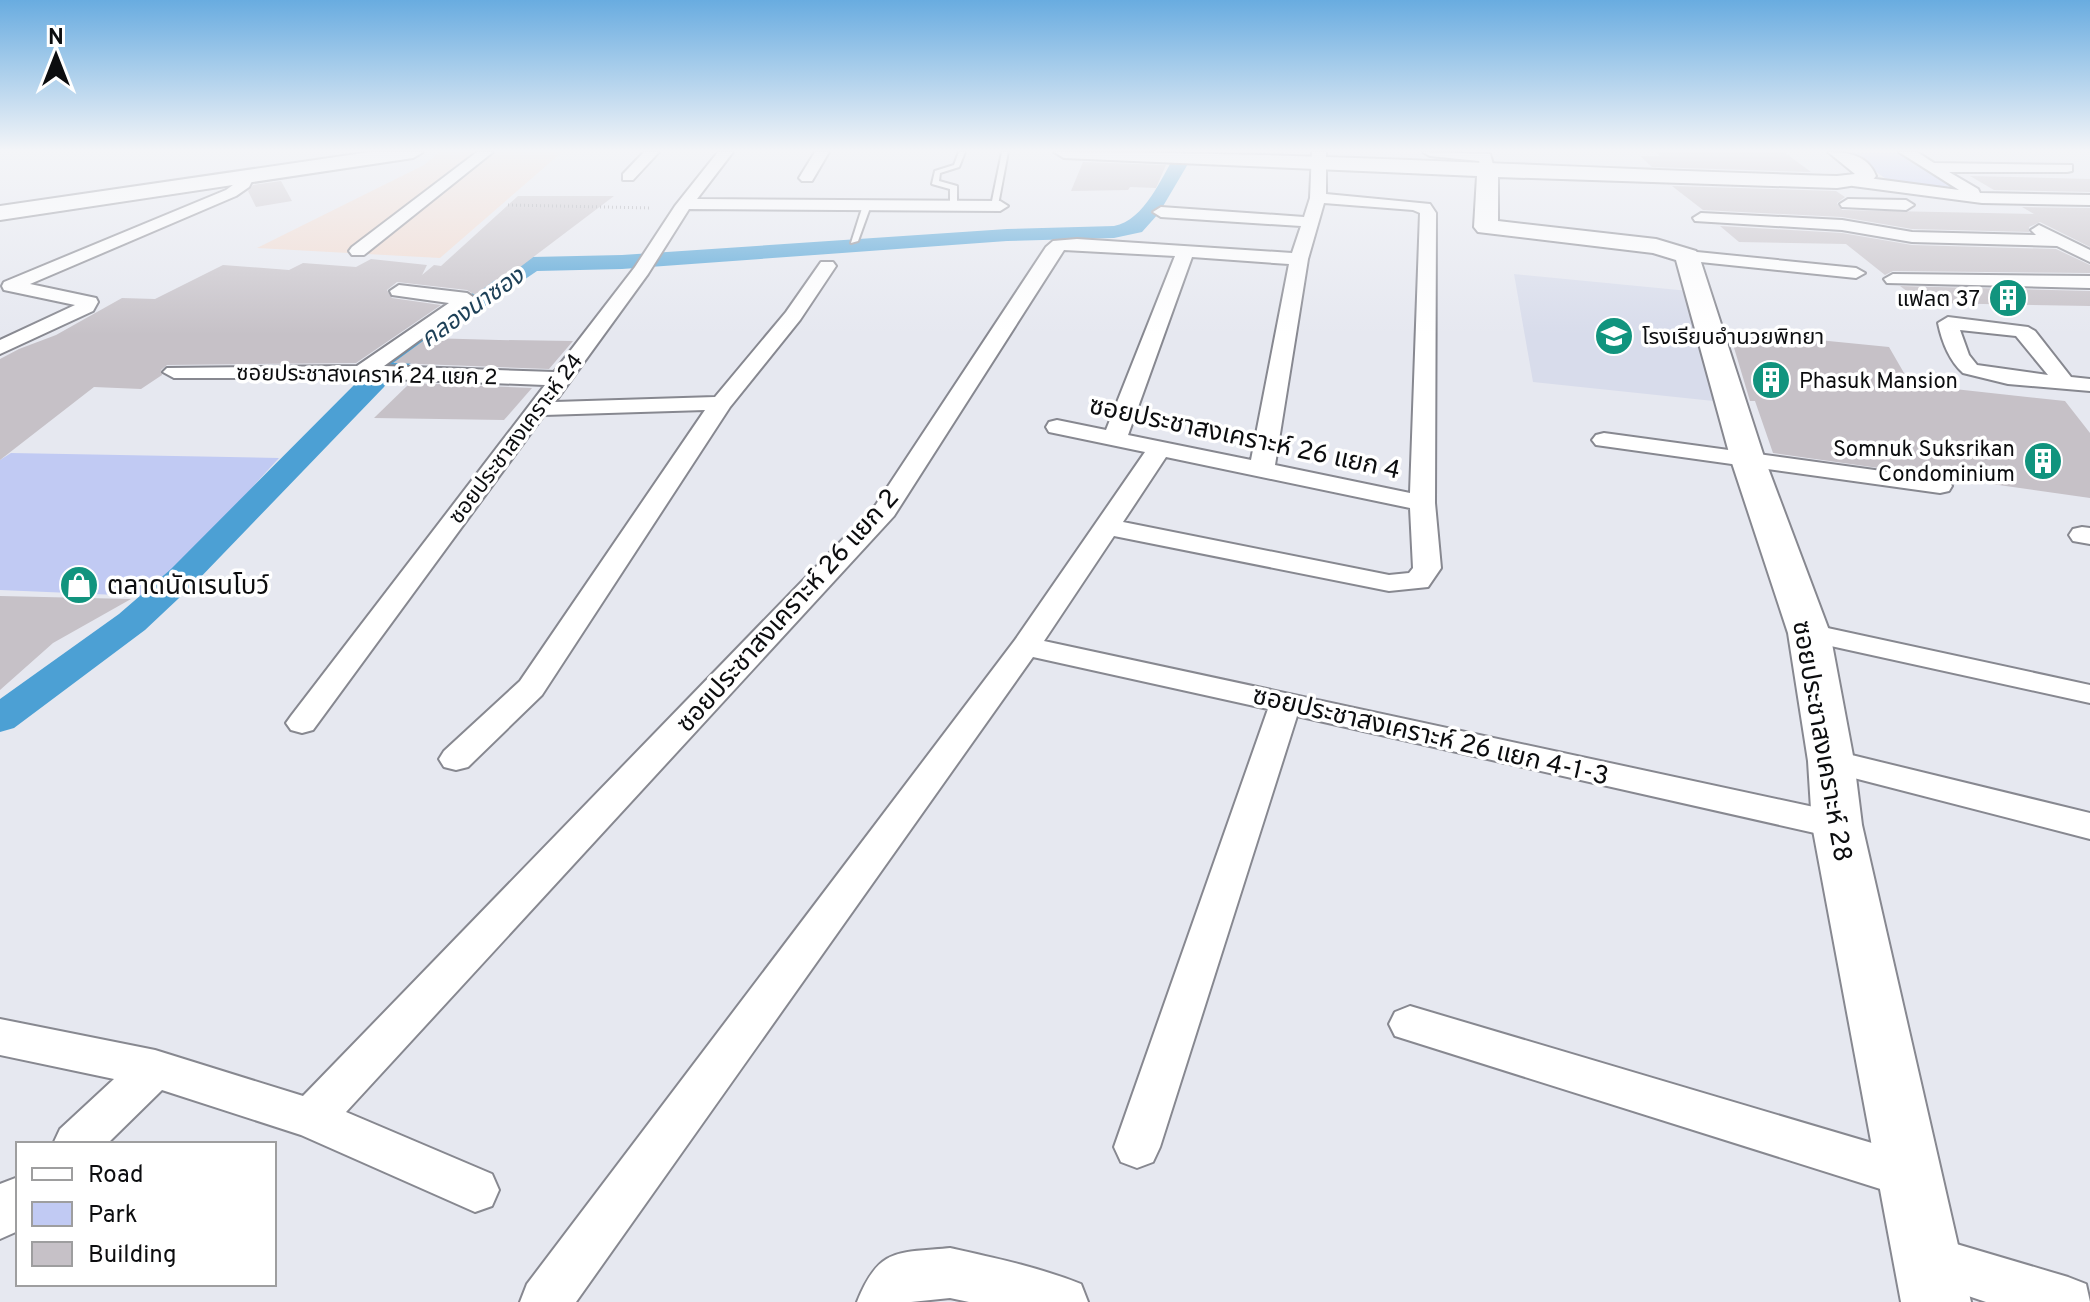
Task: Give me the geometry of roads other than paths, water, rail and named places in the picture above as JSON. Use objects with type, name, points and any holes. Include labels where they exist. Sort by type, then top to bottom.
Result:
[{"type":"street","points":[[6,286],[183,213]]},
{"type":"street","points":[[358,251],[407,213]]},
{"type":"street","name":"ซอยประชาสงเคราะห์ 24","points":[[302,723],[561,379],[679,213]]},
{"type":"street","points":[[1172,213],[1312,222]]},
{"type":"street","points":[[1262,468],[1299,259],[1314,213]]},
{"type":"street","points":[[1106,527],[1389,583],[1418,581],[1427,568],[1422,503],[1428,213]]},
{"type":"street","points":[[1487,213],[1486,227],[1656,246],[1694,237],[1859,227],[1912,237],[2090,234]]},
{"type":"street","points":[[1991,213],[2011,214],[2090,257]]},
{"type":"street","points":[[1694,237],[1856,273]]},
{"type":"street","name":"ซอยประชาสงเคราะห์ 28","points":[[1694,237],[1748,460],[1809,633],[1831,761],[1837,825],[1931,1281]]},
{"type":"street","name":"ซอยประชาสงเคราะห์ 26 แยก 2","points":[[311,1118],[885,511],[1052,251],[1059,245],[1077,244],[1299,259]]},
{"type":"street","points":[[1115,438],[1186,251]]},
{"type":"street","points":[[456,759],[531,688],[721,403],[793,316],[827,266]]},
{"type":"street","points":[[1893,279],[2090,282]]},
{"type":"street","points":[[0,348],[86,307],[89,302],[6,286]]},
{"type":"street","points":[[362,372],[467,299],[399,291]]},
{"type":"street","points":[[2064,382],[2028,335],[2021,331],[1948,323],[1964,364],[1971,370],[2064,382],[2090,385]]},
{"type":"street","name":"ซอยประชาสงเคราห์ 24 แยก 2","points":[[174,372],[362,372],[561,379]]},
{"type":"street","points":[[537,409],[721,403]]},
{"type":"street","name":"ซอยประชาสงเคราะห์ 26 แยก 4","points":[[1057,427],[1422,503]]},
{"type":"street","points":[[1604,440],[1940,486]]},
{"type":"street","points":[[545,1302],[1026,646],[1161,447]]},
{"type":"street","points":[[1809,633],[2086,694]]},
{"type":"street","name":"ซอยประชาสงเคราะห์ 26 แยก 4-1-3","points":[[1026,646],[1837,825]]},
{"type":"street","points":[[1137,1147],[1286,702]]},
{"type":"street","points":[[1831,761],[2090,826]]},
{"type":"street","points":[[1410,1024],[1909,1176]]},
{"type":"street","points":[[0,1037],[155,1069],[311,1118],[475,1190]]},
{"type":"street","points":[[78,1142],[155,1069]]},
{"type":"street","points":[[0,1216],[16,1201]]},
{"type":"street","points":[[882,1302],[898,1278],[950,1273],[1049,1297]]},
{"type":"street","points":[[1931,1281],[2068,1302]]},
{"type":"lane","points":[[854,241],[864,213]]},
{"type":"waterway","name":"คลองนาซอง","points":[[394,364],[438,327],[532,264],[622,262],[1007,235],[1114,232],[1135,228],[1149,213]]},
{"type":"waterway","name":"คลองนาซอง","points":[[0,719],[132,622],[183,576],[374,381]]},
{"type":"place","name":"แฟลต 37","points":[[2008,298]]},
{"type":"place","name":"โรงเรียนอำนวยพิทยา","points":[[1614,336]]},
{"type":"place","name":"Phasuk Mansion","points":[[1771,380]]},
{"type":"place","name":"Somnuk Suksrikan Condominium","points":[[2043,461]]},
{"type":"place","name":"ตลาดนัดเรนโบว์","points":[[79,585]]}]
